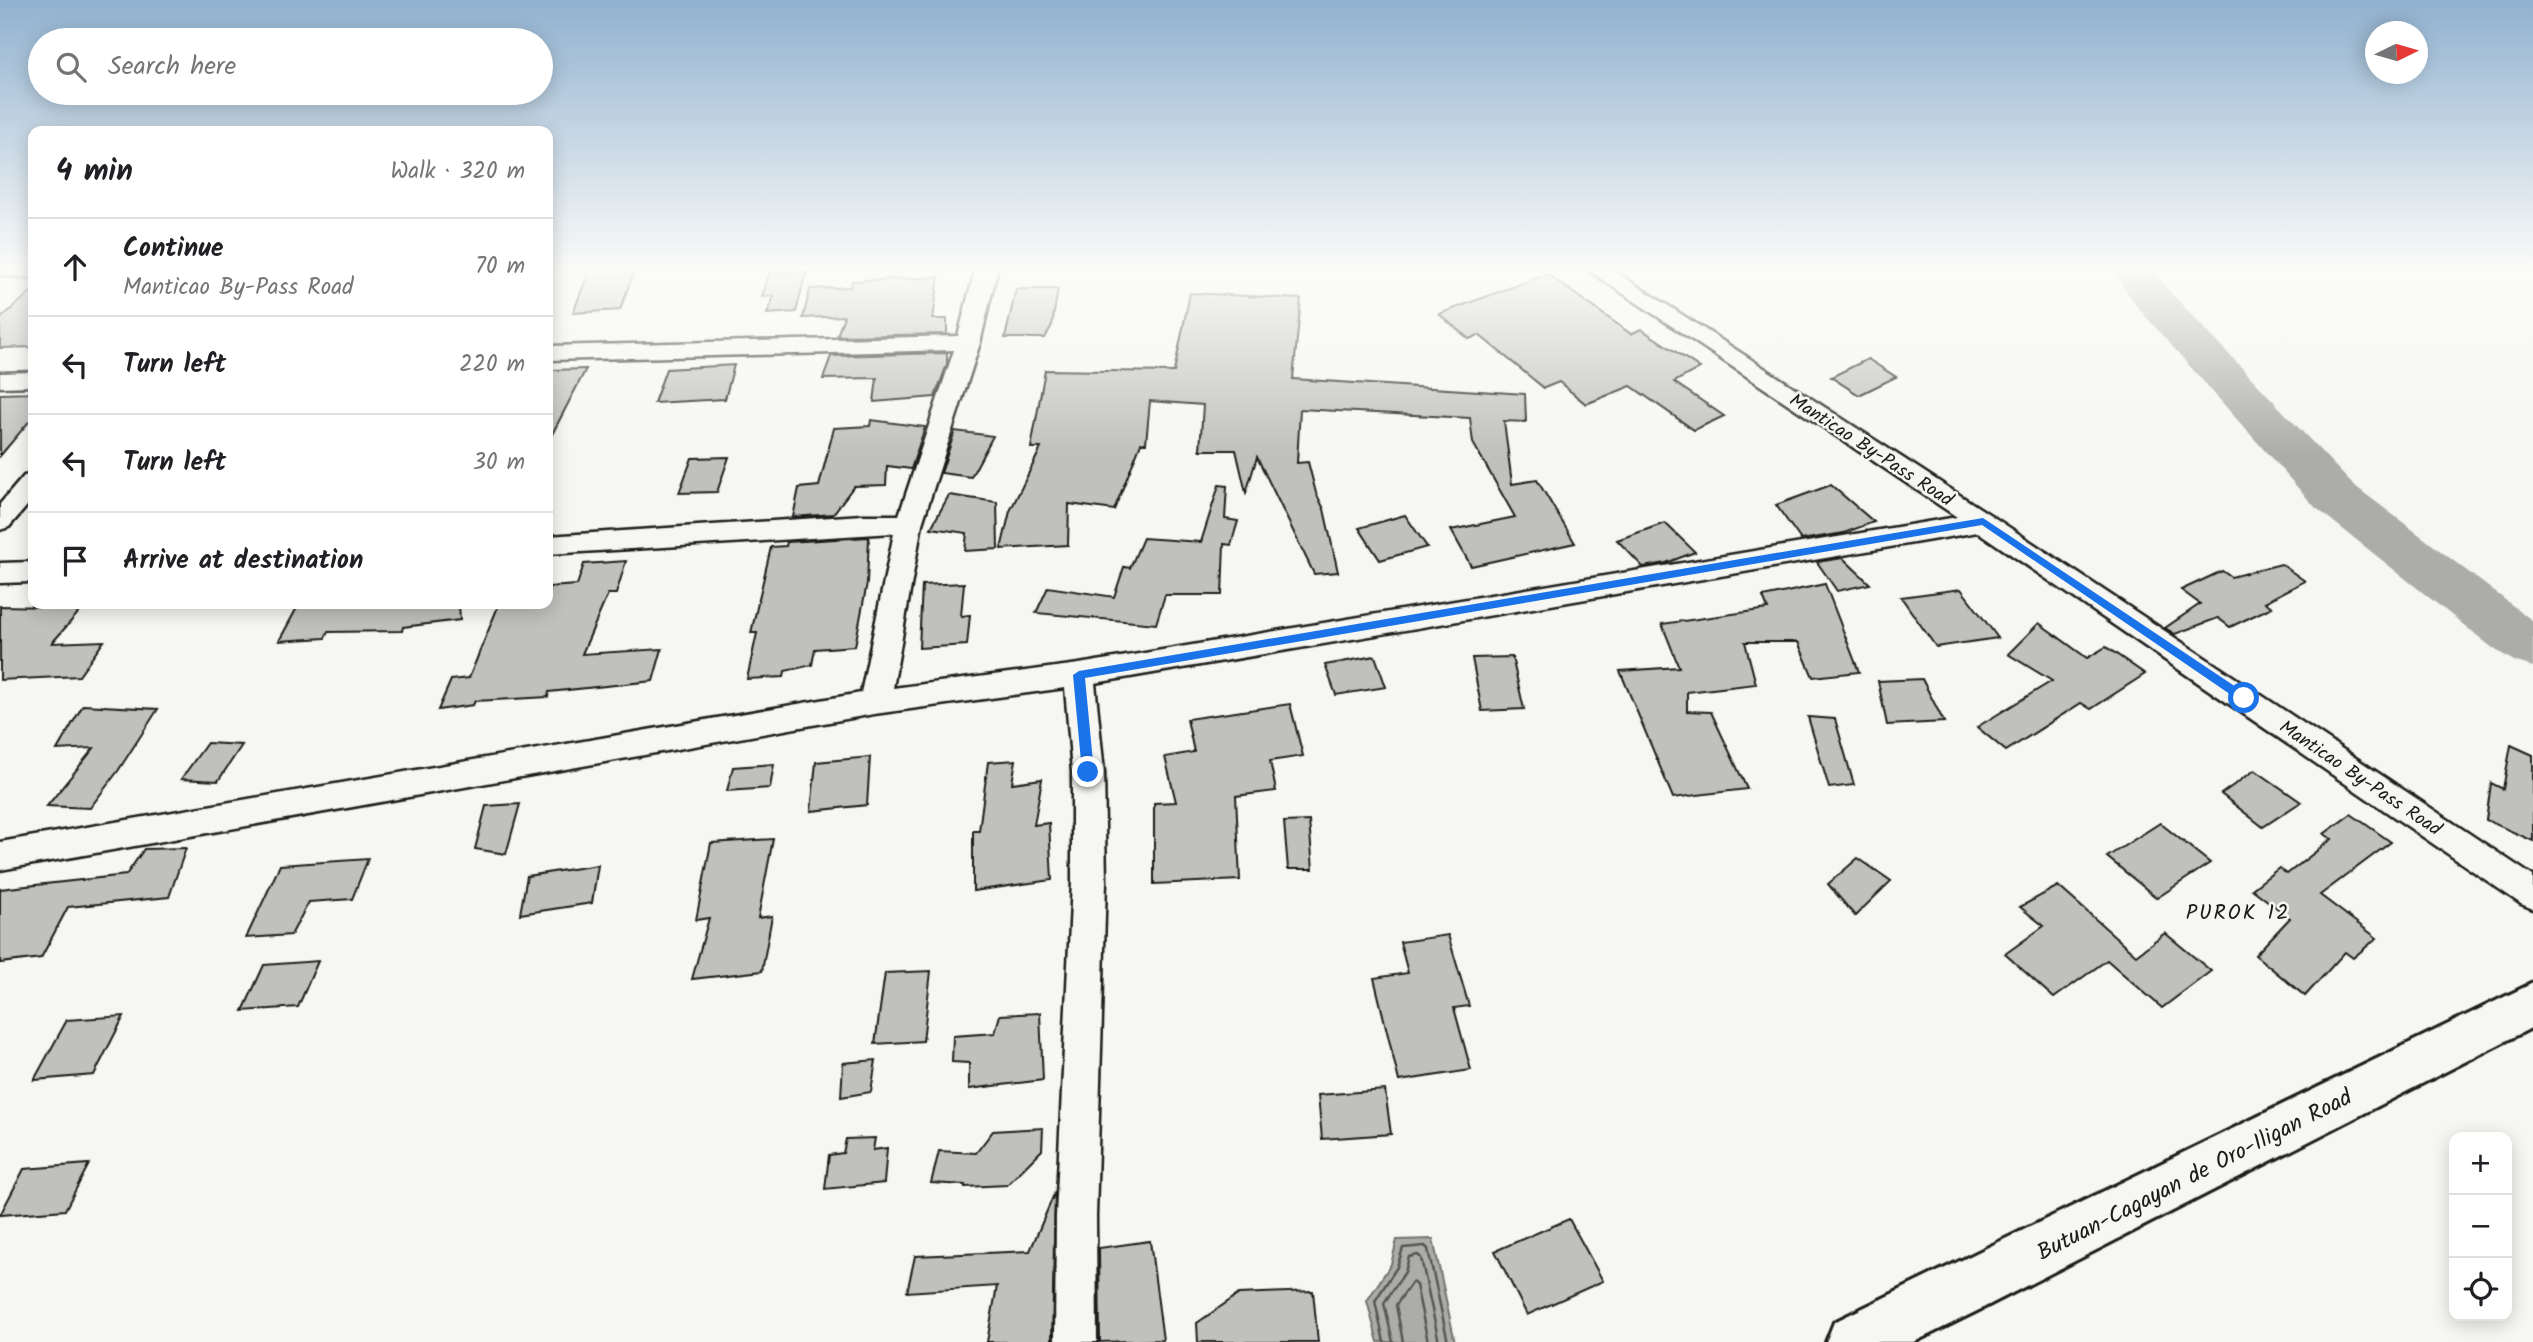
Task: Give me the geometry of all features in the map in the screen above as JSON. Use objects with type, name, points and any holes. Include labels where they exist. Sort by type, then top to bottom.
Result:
[{"type":"highway","name":"Butuan-Cagayan de Oro-Iligan Road","points":[[1854,1342],[2533,1004]]},
{"type":"street","points":[[874,702],[884,663],[909,524],[972,329]]},
{"type":"street","name":"Manticao By-Pass Road","points":[[1688,329],[1983,522],[2533,894]]},
{"type":"street","points":[[553,352],[968,343]]},
{"type":"street","points":[[0,380],[28,379]]},
{"type":"street","points":[[0,521],[28,488]]},
{"type":"street","points":[[0,856],[874,702],[1079,675],[1983,522]]},
{"type":"street","points":[[553,545],[862,523],[909,524]]},
{"type":"street","points":[[0,573],[28,572]]},
{"type":"street","points":[[1076,1342],[1076,1216],[1089,882],[1088,772],[1079,675]]},
{"type":"water","points":[[1433,1239],[1455,1342],[1378,1342],[1367,1301],[1391,1264],[1397,1240]]},
{"type":"building","points":[[0,329],[28,329],[28,347],[0,348]]},
{"type":"building","points":[[840,329],[947,329],[947,334],[837,336]]},
{"type":"building","points":[[1007,329],[1050,329],[1045,338],[1005,338]]},
{"type":"building","points":[[1183,329],[1298,329],[1293,379],[1525,394],[1526,422],[1504,421],[1512,484],[1537,480],[1575,543],[1471,566],[1451,530],[1515,517],[1473,443],[1470,418],[1300,409],[1297,463],[1308,462],[1316,493],[1324,509],[1338,572],[1314,574],[1257,457],[1246,493],[1236,450],[1200,450],[1203,405],[1150,401],[1146,443],[1141,443],[1114,510],[1069,504],[1068,545],[1001,549],[1010,511],[1041,448],[1031,448],[1045,370],[1174,372]]},
{"type":"building","points":[[1457,329],[1623,329],[1631,334],[1641,329],[1700,368],[1674,382],[1724,416],[1694,430],[1631,386],[1586,404],[1559,382],[1544,388],[1479,335],[1469,339]]},
{"type":"building","points":[[947,353],[947,364],[935,397],[874,402],[877,378],[823,379],[831,356]]},
{"type":"building","points":[[1868,359],[1896,377],[1859,395],[1831,377]]},
{"type":"building","points":[[734,365],[725,399],[654,403],[666,369]]},
{"type":"building","points":[[586,369],[553,432],[553,370]]},
{"type":"building","points":[[28,393],[28,423],[0,456],[0,394]]},
{"type":"building","points":[[871,420],[925,427],[911,469],[887,466],[886,485],[854,486],[833,514],[793,517],[799,488],[819,486],[834,428],[870,426]]},
{"type":"building","points":[[955,431],[993,436],[971,477],[941,473]]},
{"type":"building","points":[[729,457],[717,492],[679,493],[692,458]]},
{"type":"building","points":[[1219,485],[1227,486],[1225,519],[1238,521],[1231,545],[1224,544],[1222,595],[1165,595],[1156,624],[1036,613],[1048,587],[1114,597],[1124,567],[1130,568],[1143,538],[1201,542]]},
{"type":"building","points":[[1831,485],[1874,522],[1844,533],[1801,540],[1776,505]]},
{"type":"building","points":[[949,495],[997,502],[998,549],[965,551],[967,533],[931,528]]},
{"type":"building","points":[[1405,515],[1427,547],[1380,560],[1359,528]]},
{"type":"building","points":[[1665,523],[1695,552],[1666,563],[1643,567],[1617,540]]},
{"type":"building","points":[[869,537],[867,583],[855,646],[815,649],[812,665],[785,671],[784,677],[747,679],[757,633],[751,633],[771,547],[786,546],[787,542]]},
{"type":"building","points":[[1843,558],[1870,584],[1837,591],[1817,562]]},
{"type":"building","points":[[626,561],[616,594],[608,594],[582,654],[662,649],[653,681],[549,692],[548,697],[475,701],[473,705],[438,710],[451,680],[469,678],[497,609],[553,609],[553,587],[577,585],[584,564]]},
{"type":"building","points":[[2281,564],[2305,581],[2265,602],[2272,607],[2230,627],[2218,618],[2175,634],[2165,628],[2200,604],[2181,590],[2222,571],[2231,577]]},
{"type":"building","points":[[964,583],[961,616],[970,615],[967,645],[919,648],[922,585]]},
{"type":"building","points":[[1825,584],[1859,672],[1813,677],[1798,642],[1745,642],[1756,684],[1687,692],[1687,711],[1711,712],[1747,789],[1673,798],[1620,671],[1679,667],[1662,624],[1768,609],[1763,597]]},
{"type":"building","points":[[1961,589],[1998,638],[1936,647],[1901,597]]},
{"type":"building","points":[[0,606],[82,609],[52,643],[104,641],[79,676],[0,680]]},
{"type":"building","points":[[296,609],[459,609],[460,620],[403,627],[402,631],[328,632],[325,638],[279,641]]},
{"type":"building","points":[[2039,623],[2087,658],[2106,647],[2145,674],[2091,709],[2081,703],[2006,751],[1977,727],[2052,681],[2008,654]]},
{"type":"building","points":[[1375,656],[1386,687],[1336,695],[1325,665]]},
{"type":"building","points":[[1512,657],[1524,709],[1482,711],[1472,658]]},
{"type":"building","points":[[1922,679],[1944,722],[1887,725],[1878,681]]},
{"type":"building","points":[[1290,704],[1303,756],[1270,761],[1276,791],[1236,796],[1240,880],[1154,884],[1154,803],[1176,802],[1165,757],[1194,752],[1187,719]]},
{"type":"building","points":[[83,705],[158,709],[118,771],[90,808],[47,806],[94,748],[57,750]]},
{"type":"building","points":[[1808,717],[1835,719],[1854,785],[1829,788]]},
{"type":"building","points":[[207,743],[242,745],[218,781],[181,779]]},
{"type":"building","points":[[2511,745],[2533,755],[2533,841],[2486,820],[2491,783],[2503,789]]},
{"type":"building","points":[[870,757],[867,805],[811,811],[816,762]]},
{"type":"building","points":[[1016,760],[1012,783],[1042,779],[1034,825],[1049,823],[1052,880],[973,891],[973,831],[979,831],[988,762]]},
{"type":"building","points":[[774,764],[770,788],[727,791],[733,767]]},
{"type":"building","points":[[2255,770],[2301,802],[2263,827],[2221,794]]},
{"type":"building","points":[[520,804],[506,854],[475,849],[486,806]]},
{"type":"building","points":[[2351,814],[2391,842],[2320,895],[2377,938],[2353,958],[2345,952],[2305,996],[2255,955],[2290,918],[2252,889],[2279,868],[2287,874],[2332,839],[2324,834]]},
{"type":"building","points":[[1309,821],[1313,869],[1288,869],[1284,822]]},
{"type":"building","points":[[2160,823],[2210,863],[2157,898],[2107,857]]},
{"type":"building","points":[[773,839],[758,918],[772,916],[762,971],[692,979],[709,918],[696,920],[711,843]]},
{"type":"building","points":[[186,848],[169,897],[68,907],[41,958],[0,963],[0,889],[126,875],[144,849]]},
{"type":"building","points":[[1858,858],[1891,881],[1855,916],[1828,884]]},
{"type":"building","points":[[368,859],[352,899],[309,902],[291,935],[246,938],[280,865]]},
{"type":"building","points":[[598,865],[592,903],[520,914],[527,876]]},
{"type":"building","points":[[2058,886],[2136,955],[2165,933],[2211,971],[2162,1008],[2107,960],[2054,998],[2005,954],[2044,926],[2020,907]]},
{"type":"building","points":[[1448,935],[1469,1006],[1454,1008],[1471,1070],[1399,1081],[1374,978],[1408,973],[1400,942]]},
{"type":"building","points":[[318,961],[298,1007],[243,1011],[264,965]]},
{"type":"building","points":[[931,971],[923,1041],[875,1044],[885,973]]},
{"type":"building","points":[[1040,1013],[1043,1080],[969,1089],[969,1063],[952,1062],[953,1036],[995,1033],[1000,1015]]},
{"type":"building","points":[[124,1016],[94,1075],[34,1080],[67,1020]]},
{"type":"building","points":[[876,1060],[871,1092],[841,1097],[843,1063]]},
{"type":"building","points":[[1385,1090],[1391,1134],[1322,1139],[1318,1095]]},
{"type":"building","points":[[1043,1128],[1042,1150],[1007,1185],[965,1187],[931,1183],[939,1151],[976,1153],[993,1131]]},
{"type":"building","points":[[875,1138],[873,1150],[887,1148],[884,1183],[825,1189],[829,1155],[843,1153],[846,1139]]},
{"type":"building","points":[[89,1164],[65,1210],[0,1215],[24,1169]]},
{"type":"building","points":[[1055,1192],[1052,1342],[987,1342],[997,1286],[907,1292],[915,1256],[1030,1251]]},
{"type":"building","points":[[1569,1219],[1603,1281],[1527,1315],[1495,1251]]},
{"type":"building","points":[[1150,1241],[1163,1340],[1100,1342],[1099,1248]]},
{"type":"building","points":[[1313,1291],[1318,1342],[1198,1342],[1197,1323],[1239,1294]]},
{"type":"waterway","points":[[2180,329],[2333,495],[2513,635],[2533,647]]},
{"type":"district","name":"PUROK 12","points":[[2238,912]]},
{"type":"route","points":[[1088,772],[1079,675],[1983,522],[2244,698]]}]
